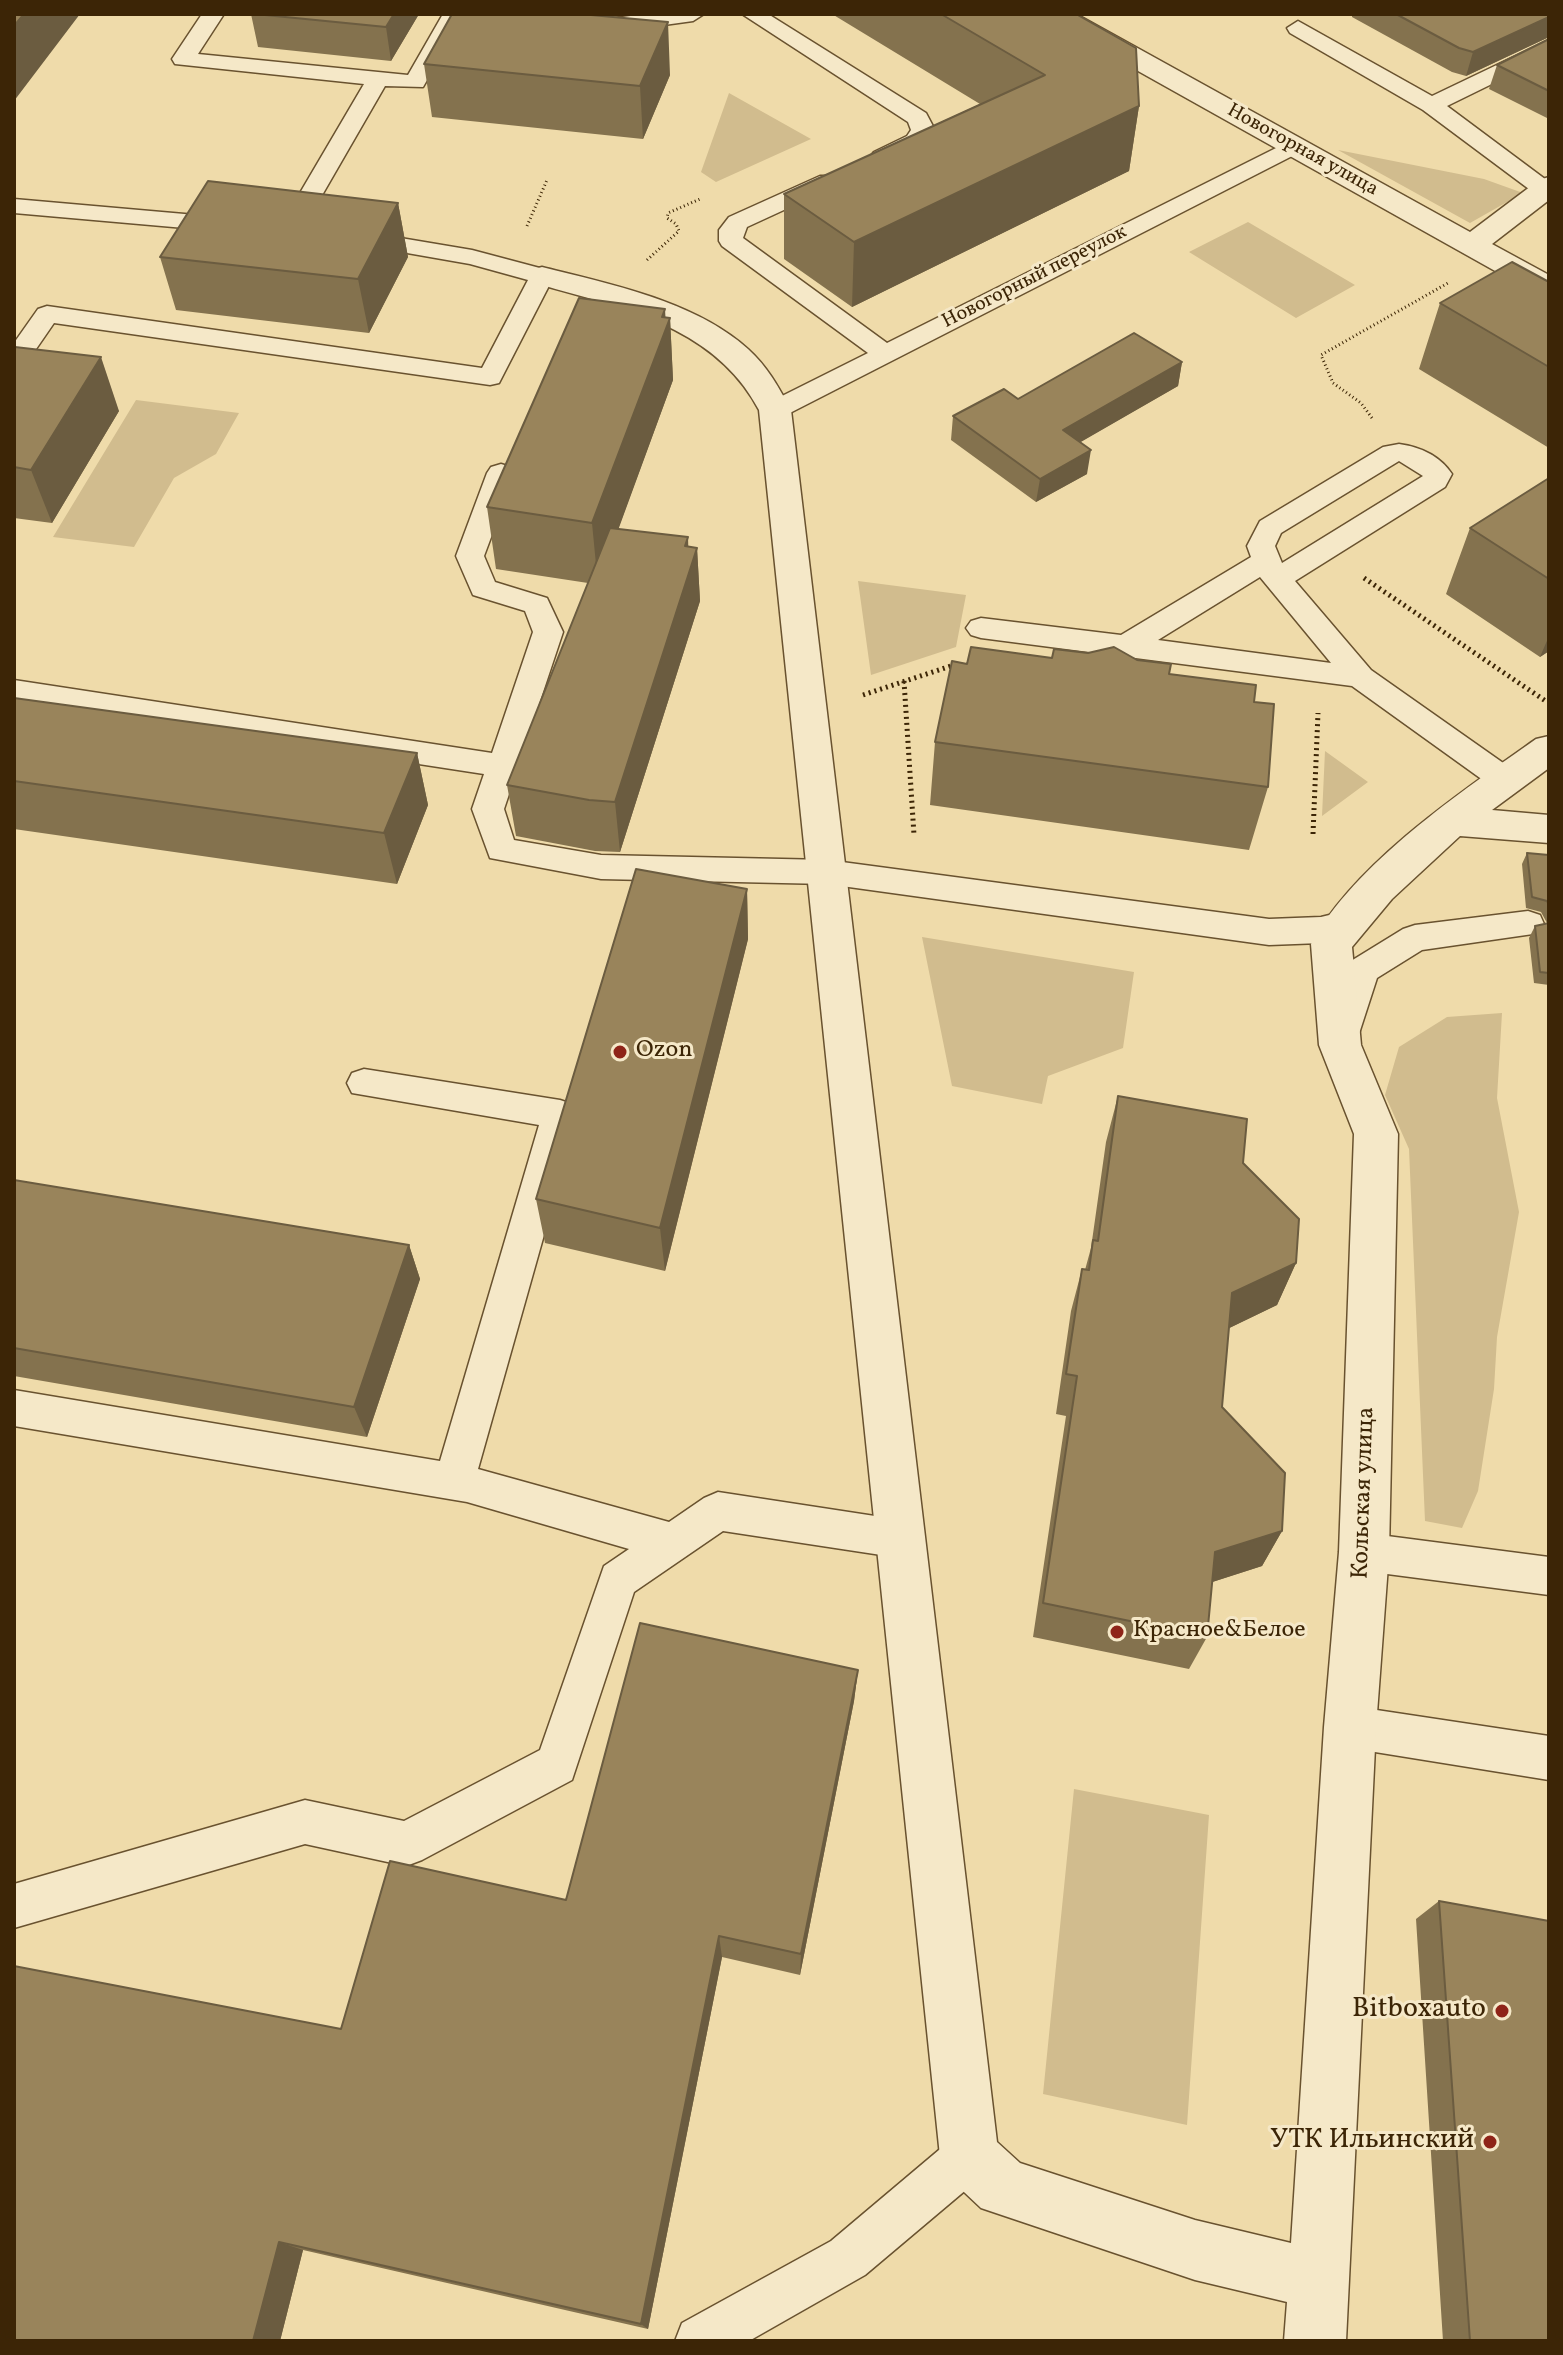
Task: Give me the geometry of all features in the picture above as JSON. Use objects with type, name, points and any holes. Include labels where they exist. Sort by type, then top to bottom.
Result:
[{"type":"street","name":"Новогорная улица","points":[[1056,14],[1549,288]]},
{"type":"street","points":[[1472,245],[1547,190]]},
{"type":"street","points":[[542,276],[669,315],[725,346],[758,376],[775,410],[969,2156],[1002,2187],[1195,2250],[1320,2280]]},
{"type":"street","name":"Кольская улица","points":[[1315,2341],[1350,1727],[1364,1552],[1376,1134],[1340,1045],[1331,944],[1346,924],[1449,821],[1549,749]]},
{"type":"street","points":[[1449,821],[1549,829]]},
{"type":"lane","points":[[213,14],[183,59],[415,82],[454,14]]},
{"type":"lane","points":[[582,29],[693,14]]},
{"type":"lane","points":[[753,14],[918,118],[923,130],[916,141],[738,222],[731,230],[731,241],[885,353]]},
{"type":"lane","points":[[1319,19],[1298,28],[1431,105],[1547,190]]},
{"type":"lane","points":[[434,50],[463,46]]},
{"type":"lane","points":[[1431,105],[1549,47]]},
{"type":"lane","points":[[292,227],[378,79]]},
{"type":"lane","name":"Новогорный переулок","points":[[775,410],[1294,146]]},
{"type":"lane","points":[[14,206],[190,224],[292,227],[472,257],[542,276],[490,377],[36,312],[14,362]]},
{"type":"lane","points":[[1126,646],[1270,570],[1323,550],[1435,481],[1438,474],[1408,453],[1393,453],[1270,527],[1261,546],[1270,570],[1360,677],[1505,780]]},
{"type":"lane","points":[[501,473],[470,556],[483,588],[537,605],[548,632],[488,809],[501,850],[601,867],[827,872],[1269,932],[1321,930],[1346,924]]},
{"type":"lane","points":[[981,628],[1360,677]]},
{"type":"lane","points":[[14,691],[503,766]]},
{"type":"lane","points":[[1340,1045],[1363,970],[1415,938],[1528,924]]},
{"type":"lane","points":[[364,1083],[560,1114],[454,1482]]},
{"type":"lane","points":[[14,1408],[454,1482],[673,1542]]},
{"type":"lane","points":[[14,1906],[305,1822],[406,1844],[557,1765],[618,1580],[718,1511],[901,1539]]},
{"type":"lane","points":[[1364,1552],[1549,1576]]},
{"type":"lane","points":[[1350,1727],[1549,1758]]},
{"type":"lane","points":[[700,2341],[848,2258],[969,2156]]},
{"type":"path","points":[[527,226],[547,180]]},
{"type":"path","points":[[613,298],[644,263],[677,234],[679,228],[667,218],[668,213],[700,199]]},
{"type":"path","points":[[1333,383],[1321,355],[1453,280]]},
{"type":"path","points":[[1323,550],[1549,704]]},
{"type":"path","points":[[863,695],[961,661],[981,628]]},
{"type":"path","points":[[1313,834],[1319,672]]},
{"type":"path","points":[[904,681],[914,835]]},
{"type":"shaded area","points":[[729,93],[811,139],[716,182],[701,172]]},
{"type":"shaded area","points":[[1338,150],[1484,179],[1523,193],[1470,223]]},
{"type":"shaded area","points":[[1248,222],[1355,285],[1296,318],[1189,252]]},
{"type":"shaded area","points":[[136,400],[239,413],[216,454],[174,478],[134,547],[53,537]]},
{"type":"shaded area","points":[[858,581],[966,595],[956,647],[871,675]]},
{"type":"shaded area","points":[[1325,751],[1368,782],[1322,816]]},
{"type":"shaded area","points":[[922,937],[1134,972],[1123,1048],[1048,1076],[1042,1104],[952,1086]]},
{"type":"shaded area","points":[[1502,1013],[1497,1098],[1519,1212],[1497,1337],[1494,1389],[1478,1491],[1462,1528],[1425,1521],[1409,1149],[1385,1095],[1399,1047],[1447,1017]]},
{"type":"shaded area","points":[[1074,1789],[1209,1815],[1187,2125],[1043,2094]]},
{"type":"building","points":[[14,14],[24,14],[14,26]]},
{"type":"building","points":[[255,14],[394,14],[386,27]]},
{"type":"building","points":[[452,14],[580,14],[668,22],[640,86],[424,64]]},
{"type":"building","points":[[941,14],[1076,14],[1136,48],[1139,106],[854,242],[784,194],[1045,75]]},
{"type":"building","points":[[1396,14],[1549,14],[1549,17],[1473,52],[1459,48]]},
{"type":"building","points":[[1549,39],[1549,91],[1497,65]]},
{"type":"building","points":[[208,181],[398,203],[358,279],[160,257]]},
{"type":"building","points":[[1512,262],[1549,282],[1549,367],[1440,303]]},
{"type":"building","points":[[579,298],[665,309],[662,317],[670,318],[592,523],[487,507]]},
{"type":"building","points":[[1134,333],[1182,362],[1063,430],[1091,450],[1040,479],[953,416],[1004,389],[1018,399]]},
{"type":"building","points":[[15,347],[101,357],[31,470],[14,467]]},
{"type":"building","points":[[1549,478],[1549,579],[1470,528]]},
{"type":"building","points":[[610,528],[688,537],[685,546],[697,548],[615,802],[507,785]]},
{"type":"building","points":[[971,647],[1052,658],[1054,649],[1088,653],[1114,647],[1137,660],[1171,664],[1169,674],[1256,685],[1254,702],[1274,704],[1268,787],[935,742],[952,661],[967,664]]},
{"type":"building","points":[[14,698],[417,753],[384,833],[14,781]]},
{"type":"building","points":[[1527,853],[1549,855],[1549,905],[1547,901],[1532,897]]},
{"type":"building","points":[[636,869],[747,889],[660,1228],[536,1199]]},
{"type":"building","points":[[1549,923],[1549,973],[1540,972],[1535,926]]},
{"type":"building","points":[[1118,1096],[1247,1119],[1243,1163],[1299,1219],[1296,1263],[1232,1293],[1222,1407],[1285,1473],[1282,1531],[1215,1552],[1207,1637],[1043,1603],[1077,1376],[1066,1374],[1082,1269],[1089,1270],[1093,1240],[1098,1241]]},
{"type":"building","points":[[14,1180],[409,1245],[354,1407],[14,1348]]},
{"type":"building","points":[[640,1623],[858,1670],[801,1954],[719,1936],[641,2324],[279,2242],[253,2341],[14,2341],[14,1966],[341,2029],[390,1861],[566,1900]]},
{"type":"building","name":"УТК Ильинский","points":[[1439,1901],[1549,1921],[1549,2341],[1470,2341]]},
{"type":"place","name":"Ozon","points":[[620,1052]]},
{"type":"place","name":"Красное&Белое","points":[[1117,1632]]},
{"type":"place","name":"Bitboxauto","points":[[1502,2011]]},
{"type":"place","name":"УТК Ильинский","points":[[1490,2142]]}]
